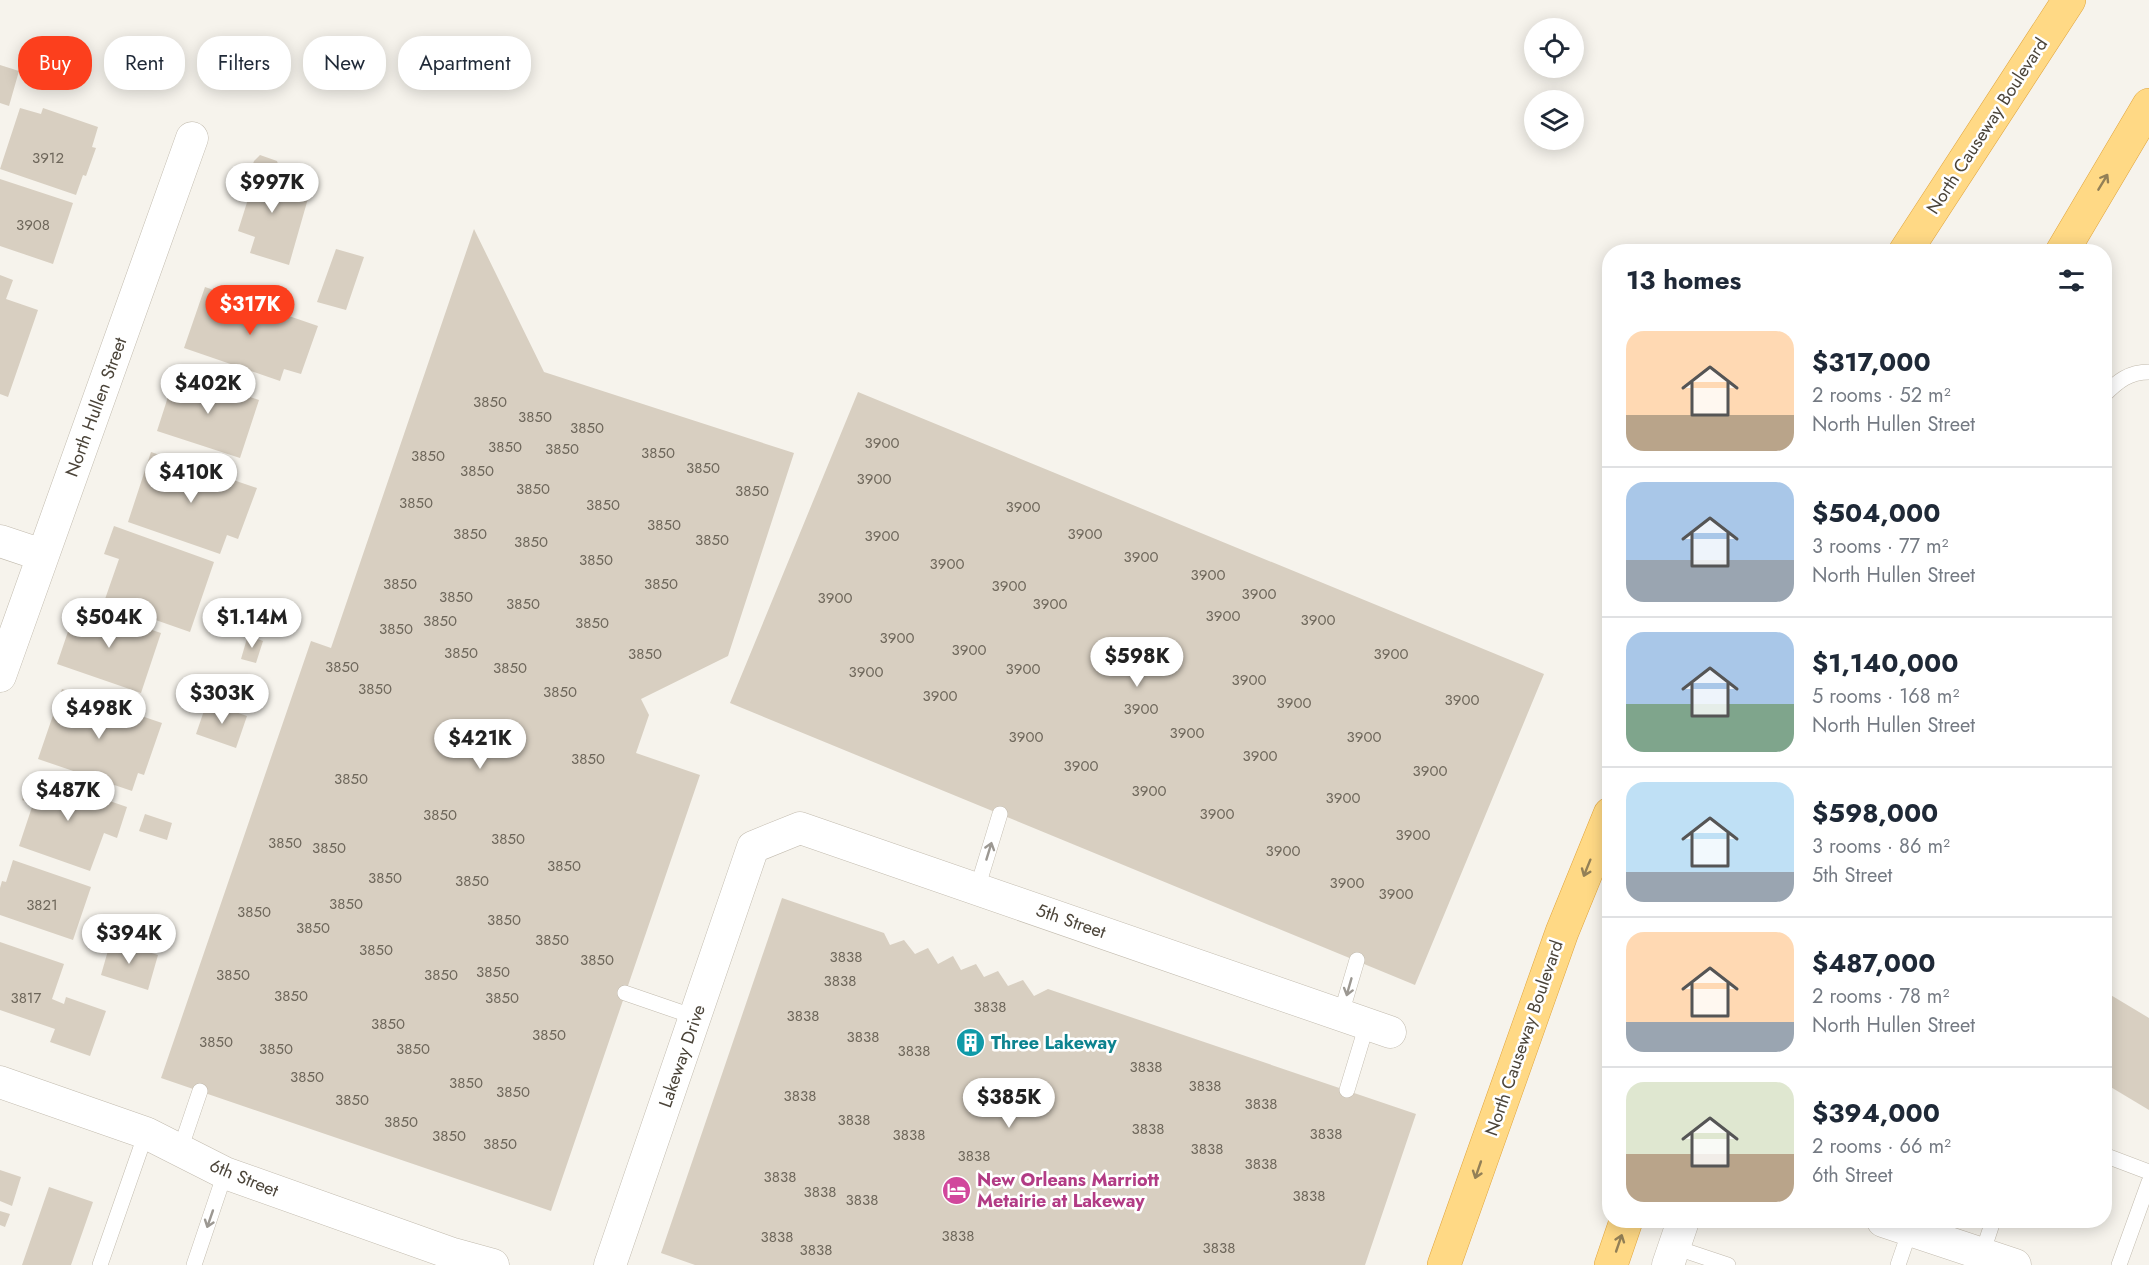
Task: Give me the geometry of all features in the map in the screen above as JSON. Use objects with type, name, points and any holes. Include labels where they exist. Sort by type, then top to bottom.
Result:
[{"type":"highway","name":"North Causeway Boulevard","points":[[1910,244],[2069,0]]},
{"type":"highway","points":[[2067,244],[2149,105]]},
{"type":"highway","name":"North Causeway Boulevard","points":[[1444,1265],[1562,932],[1602,834]]},
{"type":"highway","points":[[1611,1265],[1624,1228]]},
{"type":"street","name":"North Hullen Street","points":[[0,676],[192,138]]},
{"type":"street","points":[[0,541],[42,555]]},
{"type":"street","name":"5th Street","points":[[753,848],[800,828],[1366,1023]]},
{"type":"street","name":"Lakeway Drive","points":[[610,1265],[753,848]]},
{"type":"street","name":"6th Street","points":[[0,1082],[146,1133],[225,1173],[452,1260],[493,1265]]},
{"type":"street","points":[[1905,1228],[2015,1265]]},
{"type":"lane","points":[[2112,387],[2132,374],[2149,372]]},
{"type":"lane","points":[[977,889],[1000,814]]},
{"type":"lane","points":[[1347,1090],[1366,1023],[1357,960]]},
{"type":"lane","points":[[626,993],[695,1017]]},
{"type":"lane","points":[[180,1150],[200,1091]]},
{"type":"lane","points":[[100,1265],[146,1133]]},
{"type":"lane","points":[[2112,1158],[2149,1172]]},
{"type":"lane","points":[[194,1265],[225,1173]]},
{"type":"lane","points":[[2119,1265],[2149,1182]]},
{"type":"lane","points":[[1891,1228],[1898,1265]]},
{"type":"lane","points":[[1982,1254],[1991,1228]]},
{"type":"lane","points":[[1675,1244],[1728,1265]]},
{"type":"building","points":[[0,65],[18,71],[18,74],[9,106],[0,103]]},
{"type":"building","points":[[20,108],[41,114],[43,108],[98,127],[92,147],[96,148],[76,195],[0,169]]},
{"type":"building","points":[[260,155],[277,161],[280,170],[275,177],[268,179],[268,183],[309,195],[289,265],[250,253],[255,237],[238,231],[255,177],[251,170],[254,161]]},
{"type":"building","points":[[0,179],[73,203],[53,264],[0,246]]},
{"type":"building","points":[[474,229],[544,372],[794,453],[728,656],[641,699],[649,715],[636,753],[700,775],[551,1211],[161,1078],[311,641],[331,648]]},
{"type":"building","points":[[336,249],[364,257],[346,310],[317,302]]},
{"type":"building","points":[[0,275],[13,280],[6,299],[38,310],[8,397],[0,394]]},
{"type":"building","points":[[205,287],[318,326],[301,374],[284,369],[280,381],[184,348]]},
{"type":"building","points":[[176,372],[259,400],[240,458],[157,431]]},
{"type":"building","points":[[858,392],[1544,674],[1415,985],[730,703]]},
{"type":"building","points":[[151,452],[257,488],[238,539],[227,535],[220,554],[128,522]]},
{"type":"building","points":[[114,526],[214,562],[190,632],[104,602],[119,559],[104,554]]},
{"type":"building","points":[[77,605],[161,633],[141,693],[57,664]]},
{"type":"building","points":[[248,635],[263,641],[256,663],[241,659]]},
{"type":"building","points":[[62,689],[162,723],[144,775],[138,773],[132,791],[38,759]]},
{"type":"building","points":[[207,702],[247,716],[236,748],[196,734]]},
{"type":"building","points":[[31,774],[127,807],[117,838],[104,833],[90,871],[19,846],[33,804],[22,800]]},
{"type":"building","points":[[145,814],[172,823],[167,840],[139,831]]},
{"type":"building","points":[[13,860],[91,887],[73,940],[0,915],[0,888],[2,881],[6,882]]},
{"type":"building","name":"Three Lakeway","points":[[782,898],[884,933],[890,945],[904,940],[915,954],[928,948],[938,964],[953,956],[961,970],[976,964],[984,977],[998,971],[1008,986],[1023,980],[1034,996],[1048,989],[1416,1114],[1365,1265],[695,1265],[661,1253]]},
{"type":"building","points":[[111,940],[158,955],[148,990],[101,975]]},
{"type":"building","points":[[0,942],[64,964],[52,999],[64,1004],[66,997],[106,1011],[90,1056],[50,1042],[55,1029],[0,1010]]},
{"type":"building","points":[[2112,996],[2149,1018],[2149,1110],[2112,1088]]},
{"type":"building","points":[[0,1170],[21,1177],[12,1206],[0,1201]]},
{"type":"building","points":[[49,1187],[93,1202],[71,1265],[22,1265]]},
{"type":"building","points":[[0,1211],[10,1214],[5,1227],[0,1225]]},
{"type":"place","name":"Three Lakeway","points":[[970,1043]]},
{"type":"place","name":"New Orleans Marriott Metairie at Lakeway","points":[[956,1190]]}]
